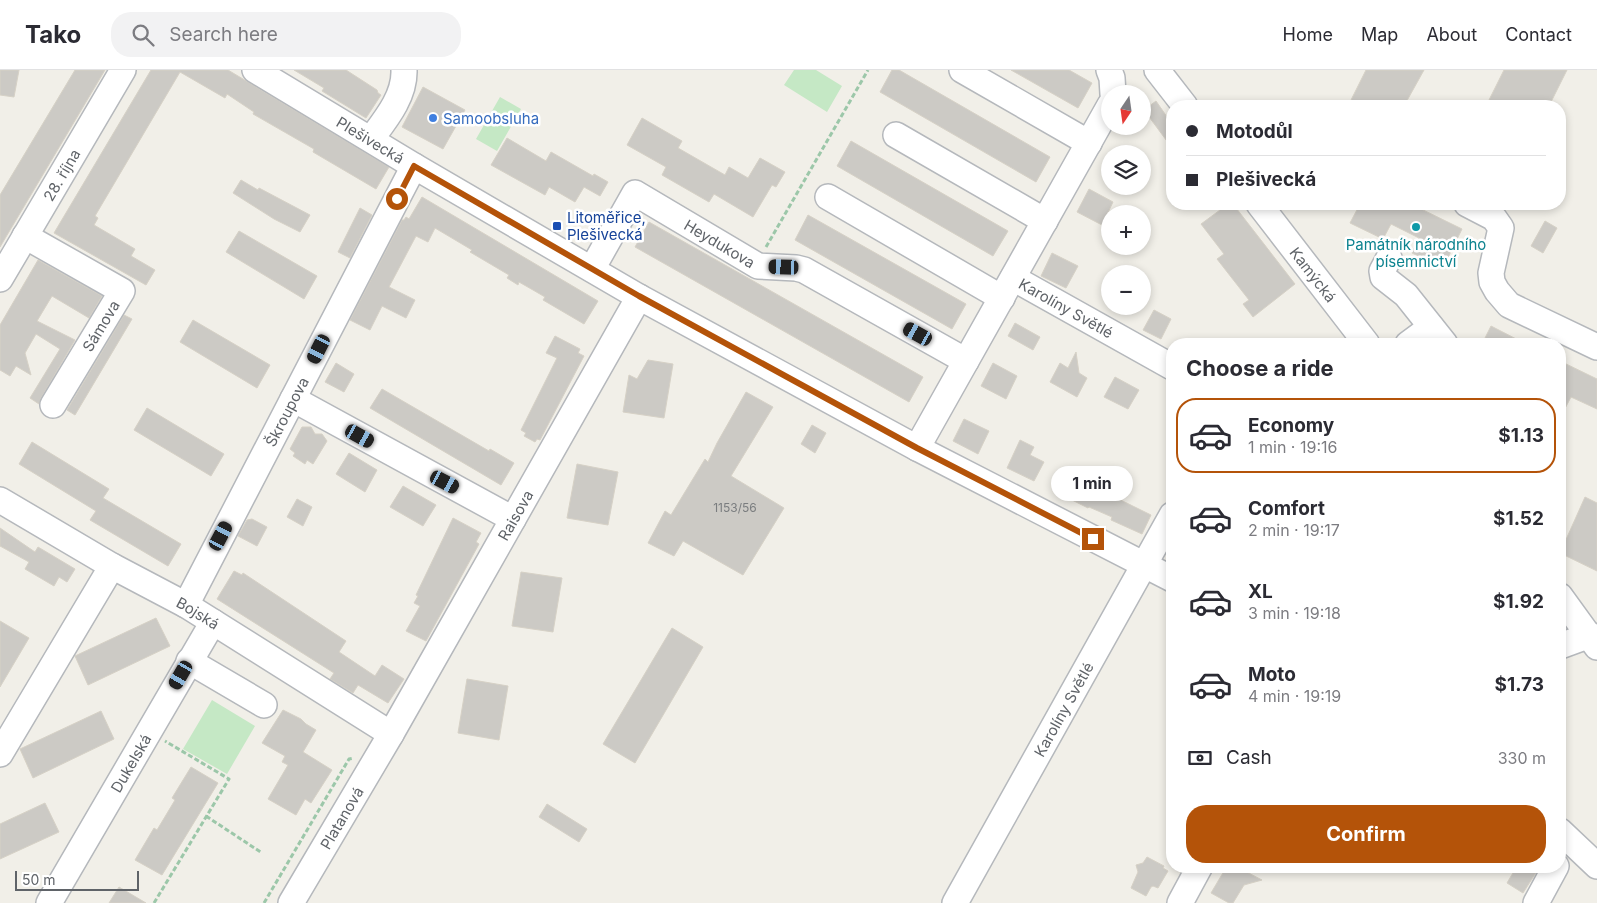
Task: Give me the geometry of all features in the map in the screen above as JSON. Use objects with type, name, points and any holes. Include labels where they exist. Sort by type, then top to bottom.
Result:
[{"type":"street","name":"28. října","points":[[0,278],[123,70]]},
{"type":"street","name":"Plešivecká","points":[[256,70],[371,138],[414,166],[639,296],[917,448],[1166,576]]},
{"type":"street","points":[[371,138],[392,110],[400,92],[404,70]]},
{"type":"street","points":[[962,70],[1089,143]]},
{"type":"street","points":[[1109,70],[1112,85]]},
{"type":"street","points":[[1157,70],[1180,100]]},
{"type":"street","points":[[917,448],[1101,121]]},
{"type":"street","points":[[896,135],[1045,220]]},
{"type":"street","name":"Škroupova","points":[[186,605],[414,166]]},
{"type":"street","name":"Heydukova","points":[[592,269],[635,193],[758,266],[804,270],[966,361]]},
{"type":"street","name":"Karolíny Světlé","points":[[828,197],[1007,288],[1166,364]]},
{"type":"street","name":"Kamýcká","points":[[1264,210],[1362,338]]},
{"type":"street","points":[[1479,210],[1494,218],[1501,228],[1491,272],[1492,282],[1509,305],[1597,347]]},
{"type":"street","name":"Sámova","points":[[25,236],[122,291],[53,405]]},
{"type":"street","points":[[1389,258],[1382,271],[1383,277],[1406,295],[1438,335]]},
{"type":"street","name":"Raisova","points":[[391,734],[639,296]]},
{"type":"street","points":[[293,399],[513,519]]},
{"type":"street","name":"Bojská","points":[[0,500],[112,566],[186,605],[391,734]]},
{"type":"street","name":"Karolíny Světlé","points":[[955,903],[1146,566],[1166,527]]},
{"type":"street","points":[[0,754],[112,566]]},
{"type":"street","points":[[1566,603],[1595,636],[1566,644]]},
{"type":"street","name":"Dukelská","points":[[50,903],[213,622]]},
{"type":"street","points":[[189,661],[264,705]]},
{"type":"street","name":"Platanová","points":[[291,903],[391,734]]},
{"type":"street","points":[[1566,845],[1597,866]]},
{"type":"street","points":[[1180,903],[1196,873]]},
{"type":"street","points":[[1536,903],[1552,873]]},
{"type":"path","points":[[764,250],[868,70]]},
{"type":"path","points":[[148,732],[229,779],[154,903]]},
{"type":"path","points":[[206,816],[262,852]]},
{"type":"green space","points":[[794,70],[816,70],[842,86],[827,112],[784,85]]},
{"type":"green space","points":[[500,97],[521,109],[497,151],[476,139]]},
{"type":"green space","points":[[212,700],[255,726],[227,774],[183,749]]},
{"type":"building","points":[[0,70],[19,70],[14,97],[0,95]]},
{"type":"building","points":[[75,70],[105,70],[0,247],[0,195]]},
{"type":"building","points":[[151,70],[228,70],[389,167],[376,189],[313,152],[314,149],[253,114],[254,112],[227,94],[225,98],[180,72],[95,216],[98,218],[94,225],[135,249],[131,256],[155,270],[146,285],[54,233]]},
{"type":"building","points":[[294,70],[346,70],[377,90],[381,95],[366,118],[322,91],[324,88]]},
{"type":"building","points":[[892,70],[899,70],[1050,157],[1036,182],[880,92]]},
{"type":"building","points":[[1011,70],[1069,70],[1092,83],[1078,108]]},
{"type":"building","points":[[1366,70],[1424,70],[1407,100],[1351,100]]},
{"type":"building","points":[[1504,70],[1567,70],[1552,100],[1489,100]]},
{"type":"building","name":"Samoobsluha","points":[[423,87],[465,110],[443,149],[402,127]]},
{"type":"building","points":[[1156,101],[1166,115],[1166,140],[1151,120],[1151,105]]},
{"type":"building","points":[[642,118],[682,141],[678,148],[725,175],[729,167],[748,178],[760,158],[785,172],[776,187],[772,185],[753,217],[714,194],[709,202],[662,175],[666,167],[627,145]]},
{"type":"building","points":[[507,138],[546,161],[551,152],[593,176],[594,174],[608,182],[600,196],[584,187],[575,202],[549,187],[545,195],[491,165]]},
{"type":"building","points":[[851,141],[1008,231],[993,256],[837,166]]},
{"type":"building","points":[[241,180],[310,215],[300,232],[274,219],[233,193]]},
{"type":"building","points":[[1089,189],[1113,202],[1112,205],[1101,205],[1101,224],[1077,212]]},
{"type":"building","points":[[422,197],[598,301],[584,324],[543,300],[545,297],[519,282],[518,285],[507,278],[509,275],[435,228],[428,242],[416,236],[389,287],[415,300],[406,318],[382,306],[370,330],[350,320],[402,220],[406,217],[409,219]]},
{"type":"building","points":[[360,208],[372,215],[350,258],[338,252]]},
{"type":"building","points":[[1220,210],[1238,210],[1295,284],[1253,317],[1243,304],[1249,300],[1217,259],[1224,254],[1201,224]]},
{"type":"building","points":[[1357,210],[1423,210],[1462,229],[1443,268],[1412,253],[1419,238],[1391,224],[1383,239],[1350,223]]},
{"type":"building","points":[[808,215],[966,304],[952,329],[795,240]]},
{"type":"building","points":[[1545,221],[1557,228],[1543,253],[1531,246]]},
{"type":"building","points":[[649,222],[923,377],[909,402],[635,247]]},
{"type":"building","points":[[239,231],[317,276],[304,299],[226,252]]},
{"type":"building","points":[[1052,253],[1078,266],[1066,288],[1041,276]]},
{"type":"building","points":[[38,260],[102,296],[89,318],[52,296],[37,321],[75,340],[39,404],[30,398],[60,349],[36,334],[25,353],[31,375],[16,366],[10,376],[0,370],[0,325]]},
{"type":"building","points":[[1154,310],[1171,319],[1161,339],[1143,330]]},
{"type":"building","points":[[124,315],[132,319],[75,415],[67,410]]},
{"type":"building","points":[[193,320],[270,365],[257,388],[180,342]]},
{"type":"building","points":[[1015,323],[1040,337],[1033,350],[1008,336]]},
{"type":"building","points":[[1491,326],[1514,338],[1485,338]]},
{"type":"building","points":[[555,336],[580,349],[578,353],[584,356],[540,440],[537,439],[535,442],[524,436],[526,433],[521,430],[557,358],[546,353]]},
{"type":"building","points":[[1076,352],[1079,373],[1087,378],[1077,397],[1050,382],[1060,363],[1068,368]]},
{"type":"building","points":[[648,360],[673,364],[664,418],[623,412],[629,375],[637,379]]},
{"type":"building","points":[[336,363],[354,374],[344,392],[325,382]]},
{"type":"building","points":[[993,363],[1017,376],[1006,399],[981,386]]},
{"type":"building","points":[[1566,364],[1597,379],[1597,409],[1571,397],[1566,407]]},
{"type":"building","points":[[1115,377],[1139,390],[1128,409],[1104,397]]},
{"type":"building","points":[[382,389],[489,451],[490,449],[514,463],[501,485],[370,408]]},
{"type":"building","points":[[746,392],[773,407],[731,476],[784,508],[743,575],[683,541],[674,556],[648,543],[665,511],[671,515],[705,459],[708,462]]},
{"type":"building","points":[[147,408],[224,454],[211,476],[134,430]]},
{"type":"building","points":[[964,419],[989,431],[978,454],[953,441]]},
{"type":"building","points":[[812,425],[826,433],[815,453],[801,444]]},
{"type":"building","points":[[302,427],[311,427],[315,434],[322,434],[327,441],[313,464],[307,460],[305,464],[293,456],[295,453],[290,449]]},
{"type":"building","points":[[1020,440],[1034,447],[1030,455],[1044,462],[1034,481],[1007,468]]},
{"type":"building","points":[[32,442],[109,489],[103,498],[181,544],[168,566],[90,520],[96,511],[19,464]]},
{"type":"building","points":[[349,453],[377,470],[365,492],[336,474]]},
{"type":"building","points":[[577,464],[618,472],[608,525],[567,518]]},
{"type":"building","points":[[1070,475],[1151,515],[1142,534],[1111,520],[1112,517],[1060,494]]},
{"type":"building","points":[[403,486],[436,505],[423,526],[390,507]]},
{"type":"building","points":[[1585,497],[1597,503],[1597,571],[1566,556],[1566,540]]},
{"type":"building","points":[[297,499],[312,507],[303,526],[287,517]]},
{"type":"building","points":[[453,518],[481,533],[476,542],[479,544],[426,641],[406,631],[420,606],[414,603],[418,596],[416,595]]},
{"type":"building","points":[[252,519],[267,527],[257,546],[238,536],[247,520]]},
{"type":"building","points":[[0,528],[35,552],[38,547],[75,569],[67,582],[59,577],[54,586],[25,569],[29,562],[0,546]]},
{"type":"building","points":[[234,571],[242,575],[243,573],[346,641],[339,652],[375,676],[382,665],[404,679],[388,703],[358,685],[353,693],[330,679],[334,673],[217,599]]},
{"type":"building","points":[[521,572],[562,578],[553,632],[512,626]]},
{"type":"building","points":[[156,618],[170,646],[88,685],[75,656]]},
{"type":"building","points":[[0,621],[29,638],[0,687]]},
{"type":"building","points":[[672,628],[703,647],[635,763],[603,744]]},
{"type":"building","points":[[467,679],[508,686],[499,740],[458,733]]},
{"type":"building","points":[[283,710],[301,719],[316,730],[303,752],[332,770],[311,803],[305,799],[296,815],[268,799],[288,765],[282,762],[285,756],[262,743]]},
{"type":"building","points":[[101,711],[114,739],[33,778],[20,749]]},
{"type":"building","points":[[191,767],[218,783],[162,875],[135,860],[154,828],[157,830],[175,800],[172,798]]},
{"type":"building","points":[[45,803],[59,832],[0,859],[0,824]]},
{"type":"building","points":[[547,804],[587,829],[579,842],[539,817]]},
{"type":"building","points":[[1147,857],[1164,866],[1163,868],[1167,873],[1158,888],[1151,887],[1146,896],[1131,888],[1138,872],[1136,865],[1143,863]]},
{"type":"building","points":[[1223,873],[1249,873],[1262,880],[1244,885],[1233,903],[1229,903],[1211,893]]},
{"type":"building","points":[[1513,873],[1536,873],[1523,893],[1507,883]]},
{"type":"building","points":[[119,887],[146,903],[109,903]]},
{"type":"place","name":"Samoobsluha","points":[[433,118]]},
{"type":"place","name":"Litoměřice, Plešivecká","points":[[557,226]]},
{"type":"place","name":"Památník národního písemnictví","points":[[1416,227]]},
{"type":"route","points":[[397,199],[414,166],[639,296],[917,448],[1093,539]]}]
